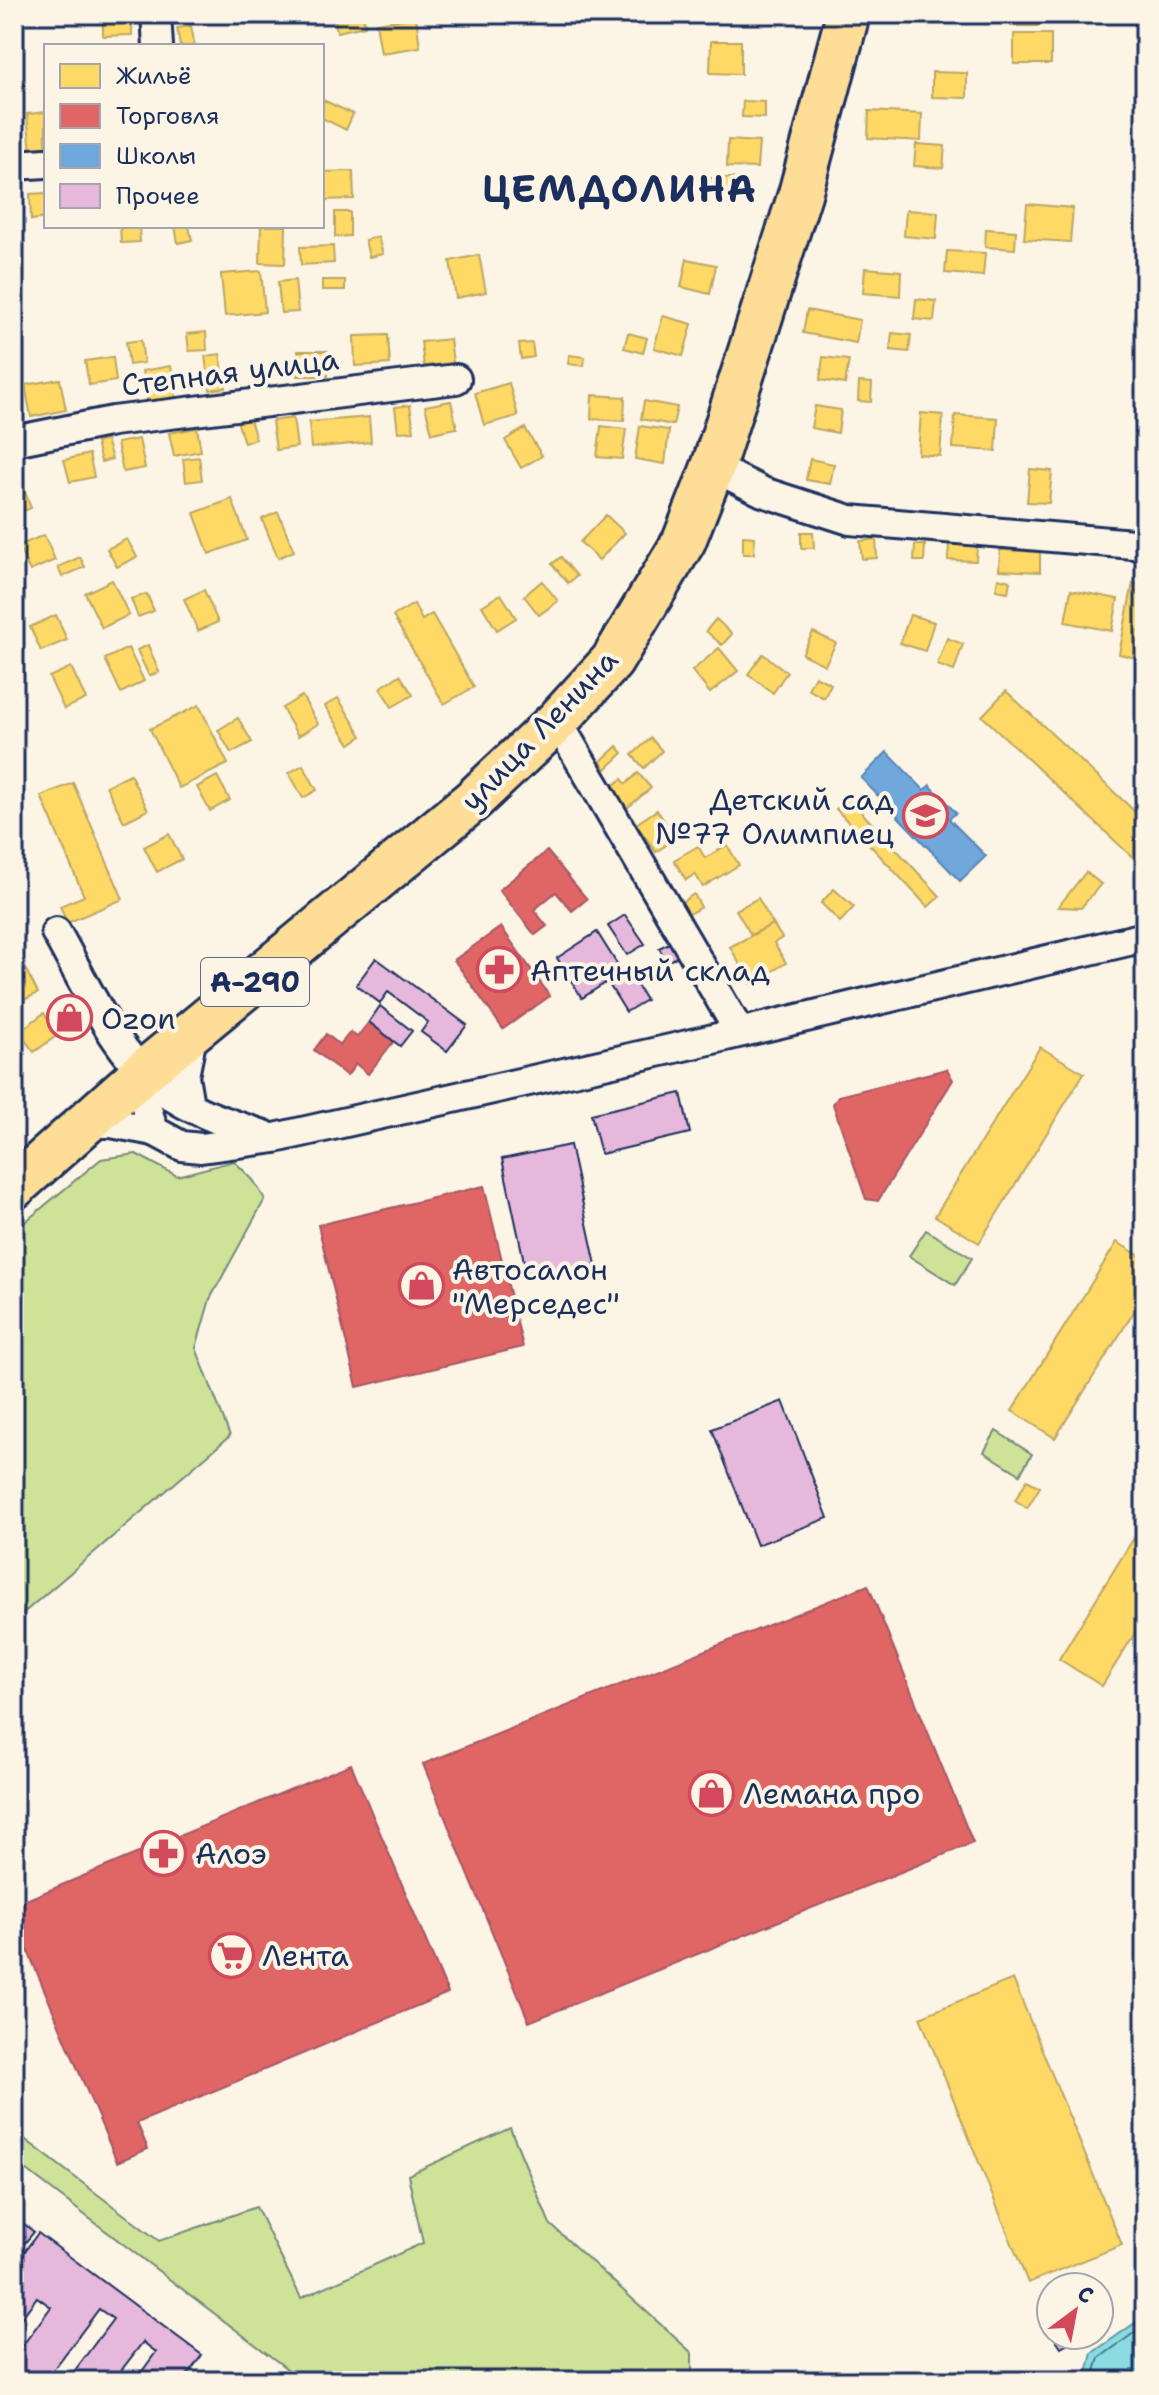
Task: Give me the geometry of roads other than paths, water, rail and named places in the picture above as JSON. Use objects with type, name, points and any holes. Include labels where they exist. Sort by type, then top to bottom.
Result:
[{"type":"highway","name":"улица Ленина","points":[[14,1187],[143,1072],[472,801],[557,721],[612,661],[684,541],[713,467],[800,194],[848,14]]},
{"type":"street","points":[[156,14],[158,44]]},
{"type":"street","points":[[14,165],[44,163]]},
{"type":"street","name":"Степная улица","points":[[14,441],[113,421],[456,379]]},
{"type":"street","points":[[713,467],[763,492],[850,520],[1145,545]]},
{"type":"street","points":[[557,721],[739,1031]]},
{"type":"street","points":[[56,932],[110,1029],[143,1072],[173,1097],[189,1105],[233,1125],[275,1138]]},
{"type":"street","points":[[87,1123],[111,1123],[154,1131],[182,1146],[201,1148],[275,1138],[1145,937]]},
{"type":"street","points":[[189,1105],[184,1076],[193,1032]]},
{"type":"street","points":[[143,1072],[145,1103],[154,1131]]},
{"type":"water","points":[[1145,2316],[1145,2381],[1085,2381],[1092,2353],[1115,2351],[1115,2337]]},
{"type":"place","name":"Детский сад №77 Олимпиец","points":[[925,816]]},
{"type":"place","name":"Аптечный склад","points":[[499,970]]},
{"type":"place","name":"Ozon","points":[[70,1018]]},
{"type":"place","name":"Автосалон \"Мерседес\"","points":[[421,1286]]},
{"type":"place","name":"Лемана про","points":[[712,1793]]},
{"type":"place","name":"Алоэ","points":[[164,1853]]},
{"type":"place","name":"Лента","points":[[231,1955]]},
{"type":"district","name":"ЦЕМДОЛИНА","points":[[620,188]]}]
